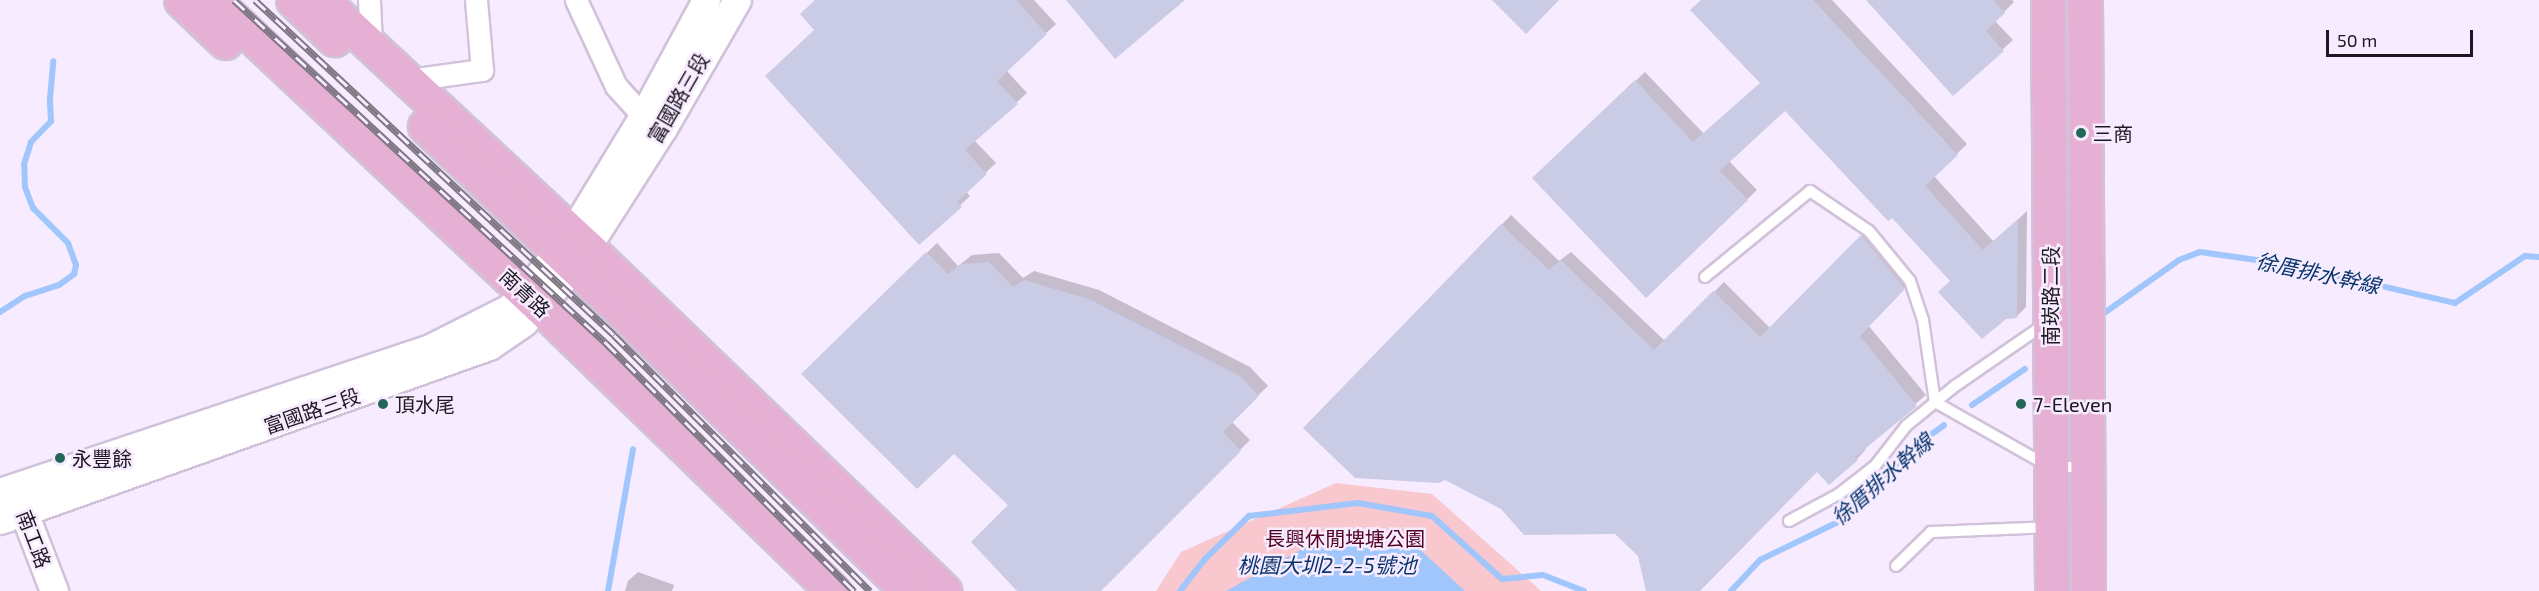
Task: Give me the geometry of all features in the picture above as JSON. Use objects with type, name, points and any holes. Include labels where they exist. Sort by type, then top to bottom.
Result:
[{"type":"main road","points":[[181,0],[524,307],[801,591]]},
{"type":"main road","name":"南青路","points":[[213,0],[524,307],[833,591]]},
{"type":"main road","points":[[293,0],[573,250],[723,377],[945,591]]},
{"type":"main road","points":[[322,0],[409,80],[573,250],[634,323],[908,591]]},
{"type":"main road","name":"南崁路二段","points":[[2048,0],[2052,591]]},
{"type":"main road","name":"南崁路二段","points":[[2085,0],[2088,591]]},
{"type":"main road","points":[[634,323],[723,377]]},
{"type":"street","points":[[369,0],[371,44]]},
{"type":"street","points":[[409,80],[482,70],[476,0]]},
{"type":"street","points":[[576,0],[616,86],[653,122]]},
{"type":"street","name":"富國路三段","points":[[653,122],[706,0]]},
{"type":"street","name":"富國路三段","points":[[12,516],[431,369],[489,346],[573,250],[653,122],[738,0]]},
{"type":"street","name":"富國路三段","points":[[7,490],[428,349],[524,307]]},
{"type":"street","name":"南工路","points":[[7,490],[12,516],[54,591]]},
{"type":"lane","points":[[1705,277],[1810,191],[1869,231],[1910,280],[1923,320],[1935,402]]},
{"type":"lane","points":[[1789,522],[1839,494],[1875,466],[1906,426],[1935,402],[2050,321]]},
{"type":"lane","points":[[1935,402],[2050,467],[2086,467]]},
{"type":"lane","points":[[1896,566],[1931,532],[2051,526]]},
{"type":"green space","name":"長興休閒埤塘公園","points":[[1336,483],[1432,494],[1541,591],[1156,591],[1181,552]]},
{"type":"water","name":"桃園大圳2-2-5號池","points":[[1324,537],[1414,544],[1465,591],[1226,591]]},
{"type":"building","points":[[815,0],[1016,0],[1047,34],[997,81],[1018,104],[965,150],[987,174],[957,202],[962,207],[919,245],[765,76],[814,30],[800,14]]},
{"type":"building","points":[[1066,0],[1185,0],[1115,59]]},
{"type":"building","points":[[1492,0],[1559,0],[1526,34]]},
{"type":"building","points":[[1701,0],[1813,0],[1958,155],[1925,186],[1983,250],[2018,219],[2017,318],[2006,319],[1982,339],[1938,292],[1950,281],[1892,218],[1888,221],[1785,111],[1720,171],[1748,200],[1646,298],[1532,178],[1635,80],[1693,142],[1760,83],[1690,10]]},
{"type":"building","points":[[1866,0],[1993,0],[2005,13],[1986,31],[2004,51],[1953,96]]},
{"type":"building","points":[[1501,224],[1549,270],[1561,260],[1654,350],[1713,291],[1760,337],[1861,235],[1905,289],[1860,336],[1917,406],[1855,457],[1858,460],[1829,485],[1817,472],[1700,591],[1646,591],[1638,556],[1615,534],[1524,535],[1501,509],[1445,480],[1439,483],[1355,478],[1303,428]]},
{"type":"building","points":[[926,252],[948,274],[961,264],[989,262],[1013,287],[1024,280],[1089,299],[1240,376],[1259,396],[1223,432],[1241,451],[1101,591],[1017,591],[971,542],[1008,505],[954,454],[917,489],[801,374]]},
{"type":"waterway","points":[[0,312],[25,296],[59,285],[74,274],[76,265],[68,243],[33,208],[25,187],[24,164],[31,142],[51,121],[53,61]]},
{"type":"waterway","name":"徐厝排水幹線","points":[[2100,316],[2179,260],[2200,252],[2285,264],[2455,303],[2525,256],[2539,257]]},
{"type":"waterway","name":"徐厝排水幹線","points":[[1972,405],[2025,369]]},
{"type":"waterway","name":"徐厝排水幹線","points":[[1731,591],[1760,560],[1836,523],[1914,447],[1944,425]]},
{"type":"waterway","points":[[608,591],[633,449]]},
{"type":"waterway","name":"徐厝排水幹線","points":[[1180,591],[1205,559],[1249,516],[1358,503],[1432,516],[1502,579],[1543,575],[1584,591]]},
{"type":"railway","points":[[234,0],[606,343],[854,591]]},
{"type":"railway","points":[[255,0],[614,335],[870,591]]},
{"type":"place","name":"三商","points":[[2081,133]]},
{"type":"place","name":"頂水尾","points":[[383,404]]},
{"type":"place","name":"7-Eleven","points":[[2021,404]]},
{"type":"place","name":"永豐餘","points":[[60,458]]}]
